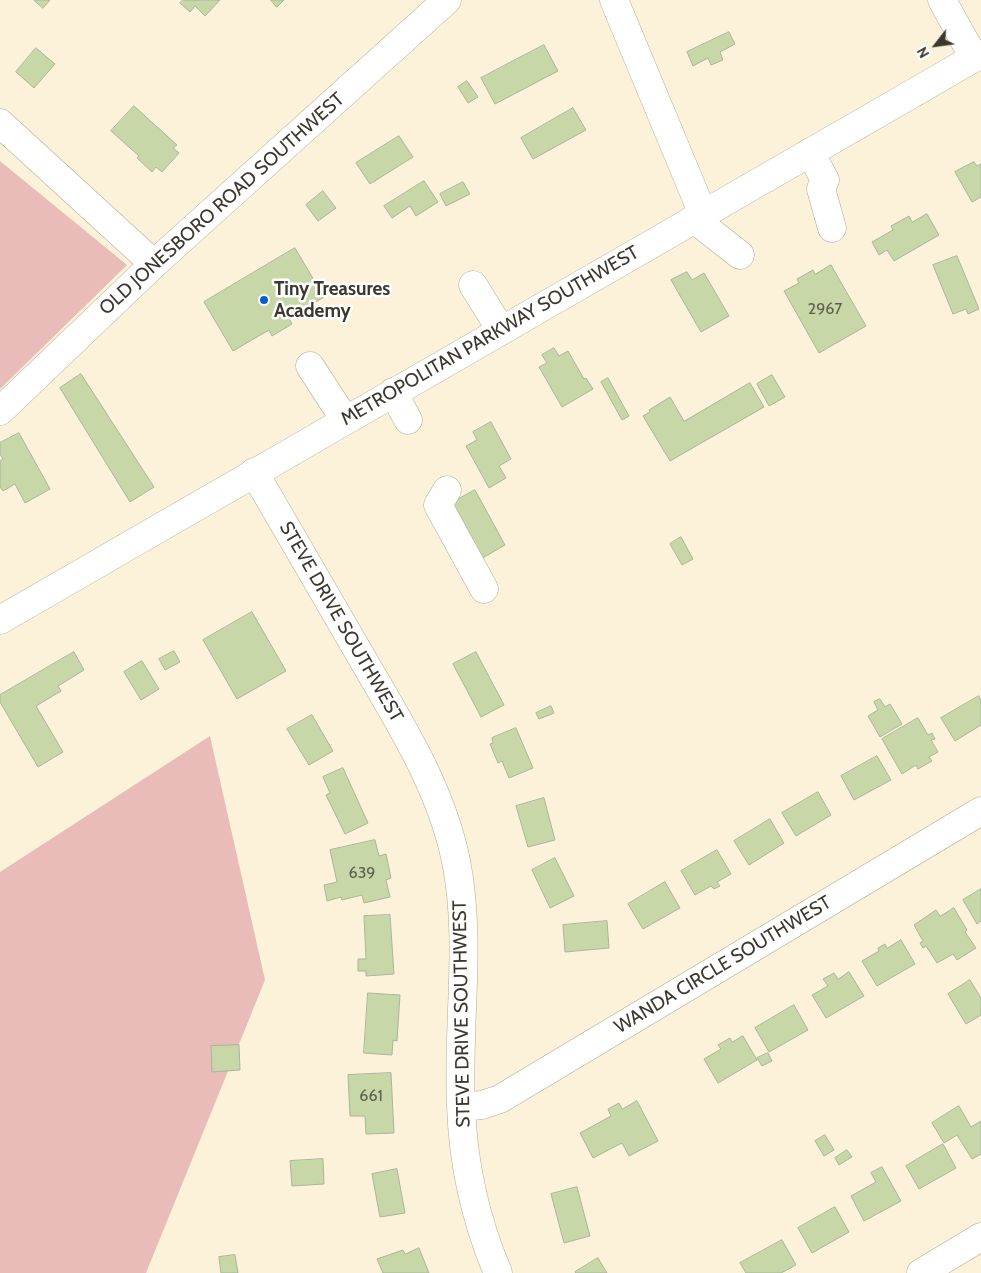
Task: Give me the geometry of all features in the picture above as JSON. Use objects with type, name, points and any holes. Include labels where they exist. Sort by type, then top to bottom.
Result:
[{"type":"street","name":"OLD JONESBORO ROAD SOUTHWEST","points":[[0,410],[154,264],[447,0]]},
{"type":"street","points":[[614,0],[699,217],[740,255]]},
{"type":"street","points":[[942,0],[977,56]]},
{"type":"street","name":"METROPOLITAN PARKWAY SOUTHWEST","points":[[0,620],[977,56]]},
{"type":"street","points":[[0,123],[154,264]]},
{"type":"street","points":[[810,152],[830,184],[821,189],[832,228]]},
{"type":"street","points":[[473,285],[501,330]]},
{"type":"street","points":[[310,366],[345,420]]},
{"type":"street","points":[[393,392],[408,420]]},
{"type":"street","name":"STEVE DRIVE SOUTHWEST","points":[[254,472],[414,748],[444,815],[456,860],[463,914],[460,1107],[469,1178],[487,1247],[498,1273]]},
{"type":"street","points":[[447,490],[438,505],[484,589]]},
{"type":"street","name":"WANDA CIRCLE SOUTHWEST","points":[[460,1107],[482,1105],[500,1099],[981,811]]},
{"type":"street","points":[[920,1273],[981,1237]]},
{"type":"shaded area","points":[[0,161],[127,265],[0,389]]},
{"type":"shaded area","points":[[210,736],[265,980],[146,1273],[0,1273],[0,872]]},
{"type":"building","points":[[34,0],[50,0],[43,8]]},
{"type":"building","points":[[183,0],[220,0],[205,16],[195,6],[190,12],[180,3]]},
{"type":"building","points":[[271,0],[284,0],[277,7]]},
{"type":"building","points":[[729,32],[735,44],[720,52],[723,60],[711,65],[708,58],[693,66],[687,52]]},
{"type":"building","points":[[544,45],[558,71],[495,104],[481,78]]},
{"type":"building","points":[[36,48],[55,64],[34,88],[16,72]]},
{"type":"building","points":[[467,81],[478,97],[468,103],[458,87]]},
{"type":"building","points":[[134,106],[177,145],[173,148],[179,153],[162,172],[156,167],[152,172],[137,158],[139,156],[111,131]]},
{"type":"building","points":[[573,108],[586,130],[533,159],[521,138]]},
{"type":"building","points":[[399,136],[413,157],[370,184],[356,163]]},
{"type":"building","points":[[974,162],[977,166],[981,164],[981,197],[972,202],[955,172]]},
{"type":"building","points":[[424,181],[438,202],[416,216],[410,206],[392,218],[384,206]]},
{"type":"building","points":[[463,182],[470,194],[446,206],[440,194]]},
{"type":"building","points":[[323,191],[336,208],[318,221],[306,205]]},
{"type":"building","points":[[927,214],[939,235],[894,261],[887,250],[879,255],[872,242],[893,230],[891,226],[909,216],[912,222]]},
{"type":"building","name":"Tiny Treasures Academy","points":[[295,248],[324,297],[289,318],[292,324],[272,336],[269,330],[233,351],[204,302]]},
{"type":"building","points":[[957,256],[979,309],[968,314],[966,309],[953,314],[933,265]]},
{"type":"building","points":[[831,265],[866,326],[819,353],[784,291],[799,283],[797,279],[813,270],[815,274]]},
{"type":"building","points":[[687,272],[692,280],[704,273],[729,316],[701,332],[671,280]]},
{"type":"building","points":[[554,348],[559,356],[568,351],[584,379],[586,378],[593,389],[562,407],[539,367],[547,363],[542,355]]},
{"type":"building","points":[[81,374],[154,487],[130,502],[60,388]]},
{"type":"building","points":[[772,375],[785,397],[769,406],[757,384]]},
{"type":"building","points":[[608,378],[629,416],[622,420],[601,382]]},
{"type":"building","points":[[750,383],[764,407],[670,461],[643,416],[670,397],[684,421]]},
{"type":"building","points":[[491,422],[511,459],[499,466],[506,478],[489,488],[466,446],[477,440],[473,432]]},
{"type":"building","points":[[19,433],[50,489],[25,503],[15,484],[3,491],[0,487],[0,461],[3,459],[0,454],[0,443]]},
{"type":"building","points":[[475,490],[505,545],[479,560],[448,505]]},
{"type":"building","points":[[681,537],[693,559],[682,565],[670,544]]},
{"type":"building","points":[[252,612],[286,671],[237,699],[203,640]]},
{"type":"building","points":[[174,651],[180,662],[165,670],[159,659]]},
{"type":"building","points":[[74,652],[84,670],[58,686],[61,691],[36,706],[63,752],[38,767],[0,702],[0,695]]},
{"type":"building","points":[[476,652],[504,705],[481,717],[453,664]]},
{"type":"building","points":[[142,661],[159,689],[141,700],[124,672]]},
{"type":"building","points":[[979,696],[981,700],[981,725],[955,741],[941,718]]},
{"type":"building","points":[[880,699],[885,707],[890,704],[902,724],[880,737],[868,716],[878,710],[874,702]]},
{"type":"building","points":[[551,706],[554,713],[539,719],[536,713]]},
{"type":"building","points":[[312,715],[333,751],[309,765],[287,729]]},
{"type":"building","points":[[918,718],[928,735],[932,733],[935,739],[931,740],[938,752],[929,757],[932,761],[918,769],[916,765],[902,774],[882,739]]},
{"type":"building","points":[[516,728],[533,768],[509,778],[502,761],[498,763],[490,744],[493,743],[492,738]]},
{"type":"building","points":[[877,756],[891,780],[854,800],[841,776]]},
{"type":"building","points":[[343,768],[368,823],[345,834],[326,795],[330,793],[323,777]]},
{"type":"building","points":[[818,792],[831,815],[796,836],[782,813]]},
{"type":"building","points":[[544,798],[555,840],[528,847],[516,806]]},
{"type":"building","points":[[770,819],[784,843],[749,865],[734,841]]},
{"type":"building","points":[[375,840],[379,856],[386,854],[391,878],[386,880],[390,897],[364,903],[362,895],[342,900],[341,897],[327,901],[324,885],[337,882],[330,850]]},
{"type":"building","points":[[717,850],[731,874],[717,882],[720,886],[714,889],[711,886],[695,895],[681,871]]},
{"type":"building","points":[[555,858],[574,896],[550,908],[532,870]]},
{"type":"building","points":[[665,882],[680,908],[643,929],[628,904]]},
{"type":"building","points":[[981,889],[981,921],[977,924],[963,900]]},
{"type":"building","points":[[954,908],[967,930],[965,932],[976,948],[957,960],[953,954],[937,963],[926,946],[923,948],[920,943],[923,941],[914,925],[936,910],[940,916]]},
{"type":"building","points":[[390,915],[394,974],[366,976],[366,971],[358,971],[358,959],[366,959],[364,916]]},
{"type":"building","points":[[607,921],[609,948],[565,952],[563,925]]},
{"type":"building","points":[[901,940],[915,964],[877,986],[862,961],[879,951],[878,948],[885,944],[887,948]]},
{"type":"building","points":[[849,972],[864,996],[826,1018],[812,995],[828,986],[823,979],[834,973],[838,979]]},
{"type":"building","points":[[970,980],[981,998],[981,1015],[966,1024],[948,994]]},
{"type":"building","points":[[368,993],[400,995],[397,1041],[393,1040],[392,1055],[364,1053]]},
{"type":"building","points":[[794,1005],[808,1030],[769,1052],[755,1028]]},
{"type":"building","points":[[743,1036],[757,1060],[718,1083],[704,1059],[721,1049],[718,1045],[730,1038],[732,1042]]},
{"type":"building","points":[[239,1045],[240,1070],[212,1072],[211,1046]]},
{"type":"building","points":[[768,1053],[772,1061],[762,1066],[757,1058]]},
{"type":"building","points":[[391,1073],[394,1133],[366,1134],[365,1116],[350,1116],[348,1075]]},
{"type":"building","points":[[637,1101],[658,1141],[629,1156],[622,1143],[593,1158],[580,1133],[611,1116],[608,1109],[619,1103],[622,1109]]},
{"type":"building","points":[[959,1106],[971,1127],[981,1121],[981,1154],[972,1159],[957,1135],[944,1143],[932,1123]]},
{"type":"building","points":[[825,1135],[834,1150],[824,1156],[815,1141]]},
{"type":"building","points":[[943,1144],[956,1168],[919,1189],[906,1166]]},
{"type":"building","points":[[847,1150],[852,1157],[839,1165],[835,1158]]},
{"type":"building","points":[[323,1159],[324,1184],[292,1186],[290,1161]]},
{"type":"building","points":[[882,1167],[901,1201],[864,1221],[851,1196],[876,1182],[871,1173]]},
{"type":"building","points":[[397,1169],[405,1213],[380,1217],[372,1174]]},
{"type":"building","points":[[577,1187],[590,1236],[564,1243],[551,1194]]},
{"type":"building","points":[[835,1207],[849,1232],[812,1253],[798,1228]]},
{"type":"building","points":[[782,1240],[796,1265],[781,1273],[746,1273],[740,1263]]},
{"type":"building","points":[[419,1248],[429,1273],[383,1273],[377,1259],[403,1250],[405,1254]]},
{"type":"building","points":[[235,1255],[238,1273],[221,1273],[219,1257]]},
{"type":"building","points":[[598,1258],[607,1273],[575,1272]]},
{"type":"place","name":"Tiny Treasures Academy","points":[[264,300]]}]
